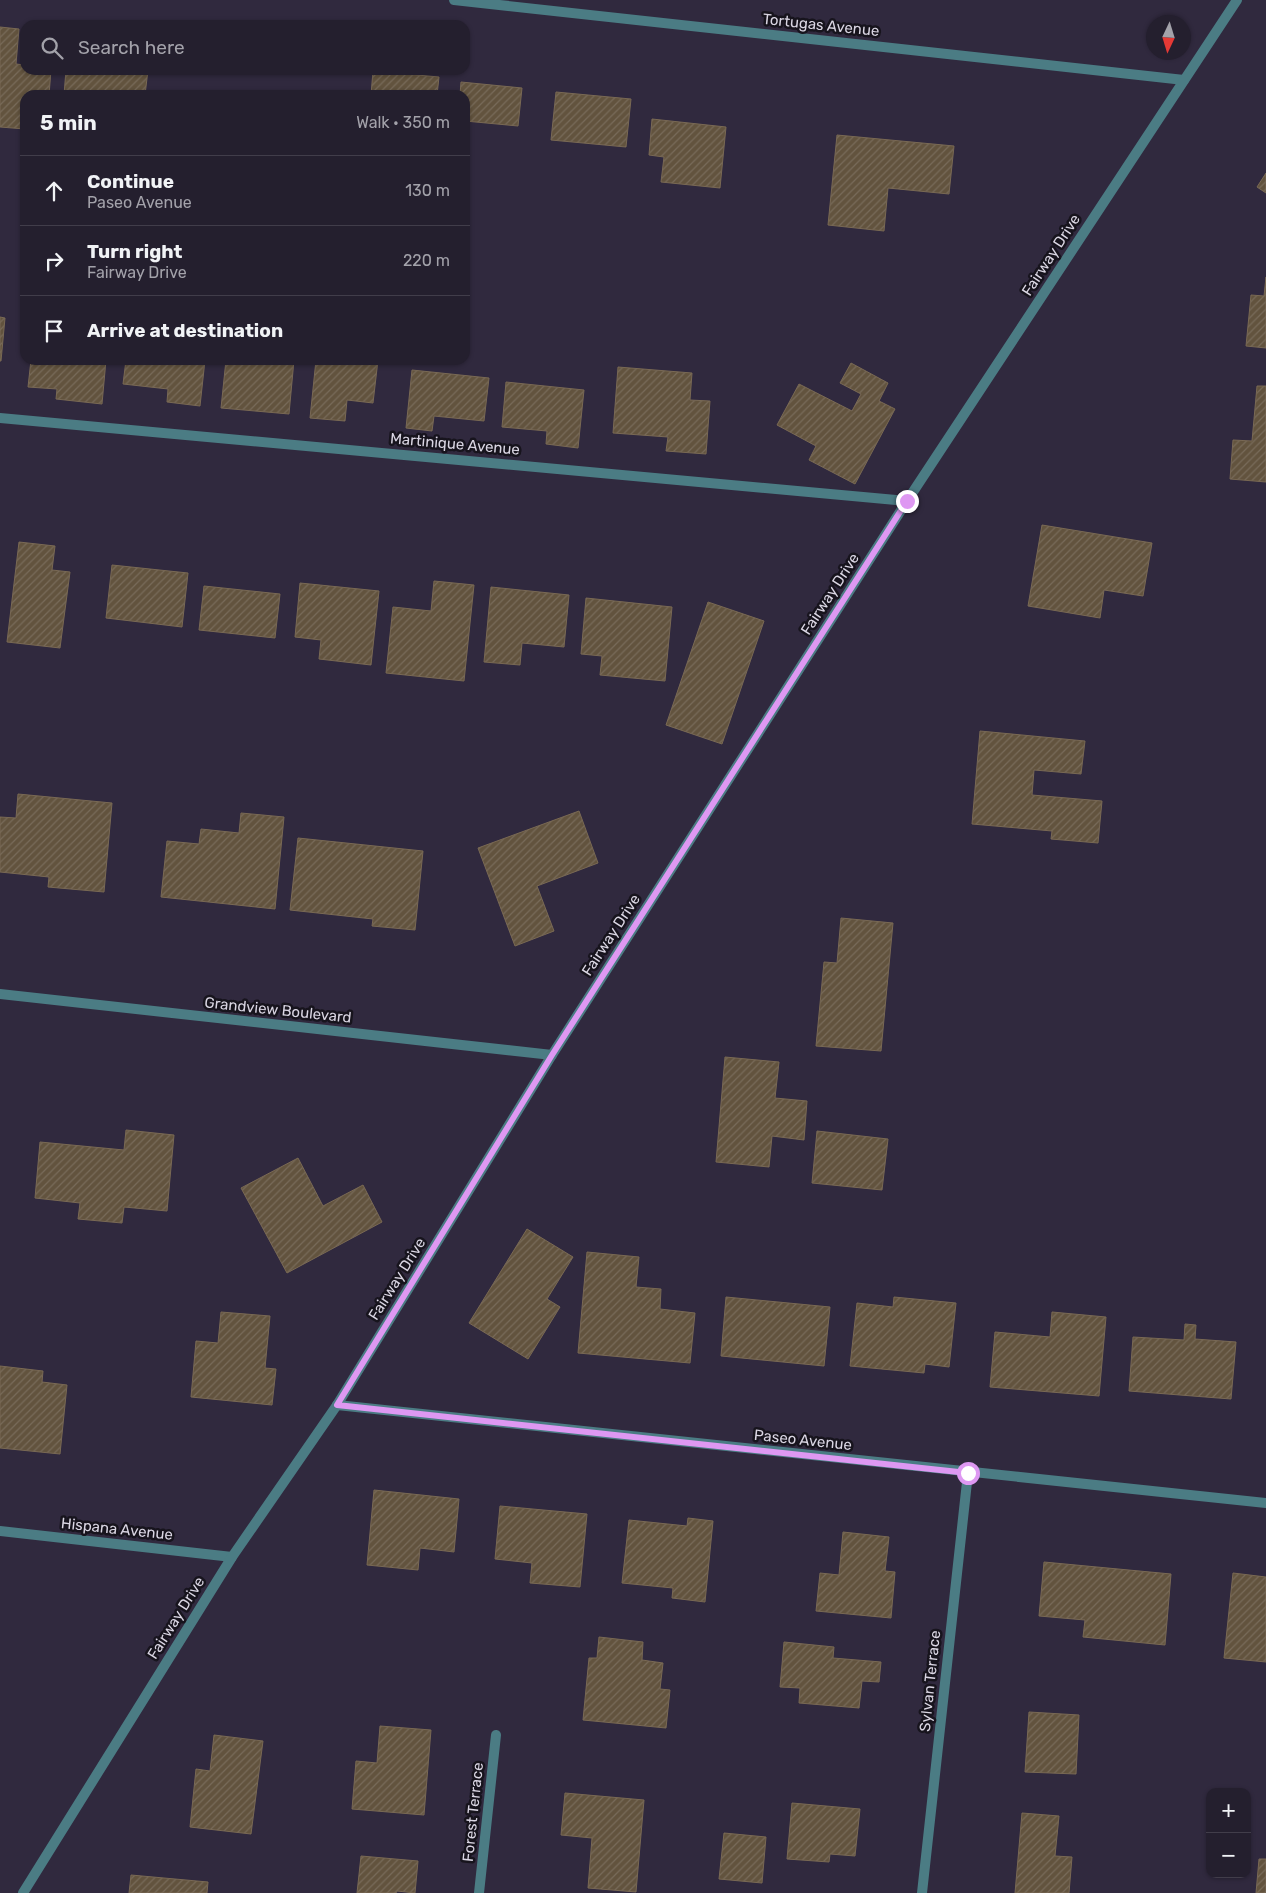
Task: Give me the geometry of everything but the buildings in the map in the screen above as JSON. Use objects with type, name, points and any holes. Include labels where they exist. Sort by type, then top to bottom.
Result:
[{"type":"street","name":"Tortugas Avenue","points":[[454,0],[1184,80]]},
{"type":"street","name":"Fairway Drive","points":[[22,1893],[232,1557],[337,1405],[552,1055],[907,501],[1236,0]]},
{"type":"street","name":"Martinique Avenue","points":[[0,418],[907,501]]},
{"type":"street","name":"Grandview Boulevard","points":[[0,994],[552,1055]]},
{"type":"street","name":"Paseo Avenue","points":[[337,1405],[1266,1503]]},
{"type":"street","name":"Sylvan Terrace","points":[[922,1893],[968,1473]]},
{"type":"street","name":"Hispana Avenue","points":[[0,1531],[232,1557]]},
{"type":"street","name":"Forest Terrace","points":[[479,1893],[496,1735]]},
{"type":"route","points":[[907,501],[552,1055],[337,1405],[968,1473]]}]
